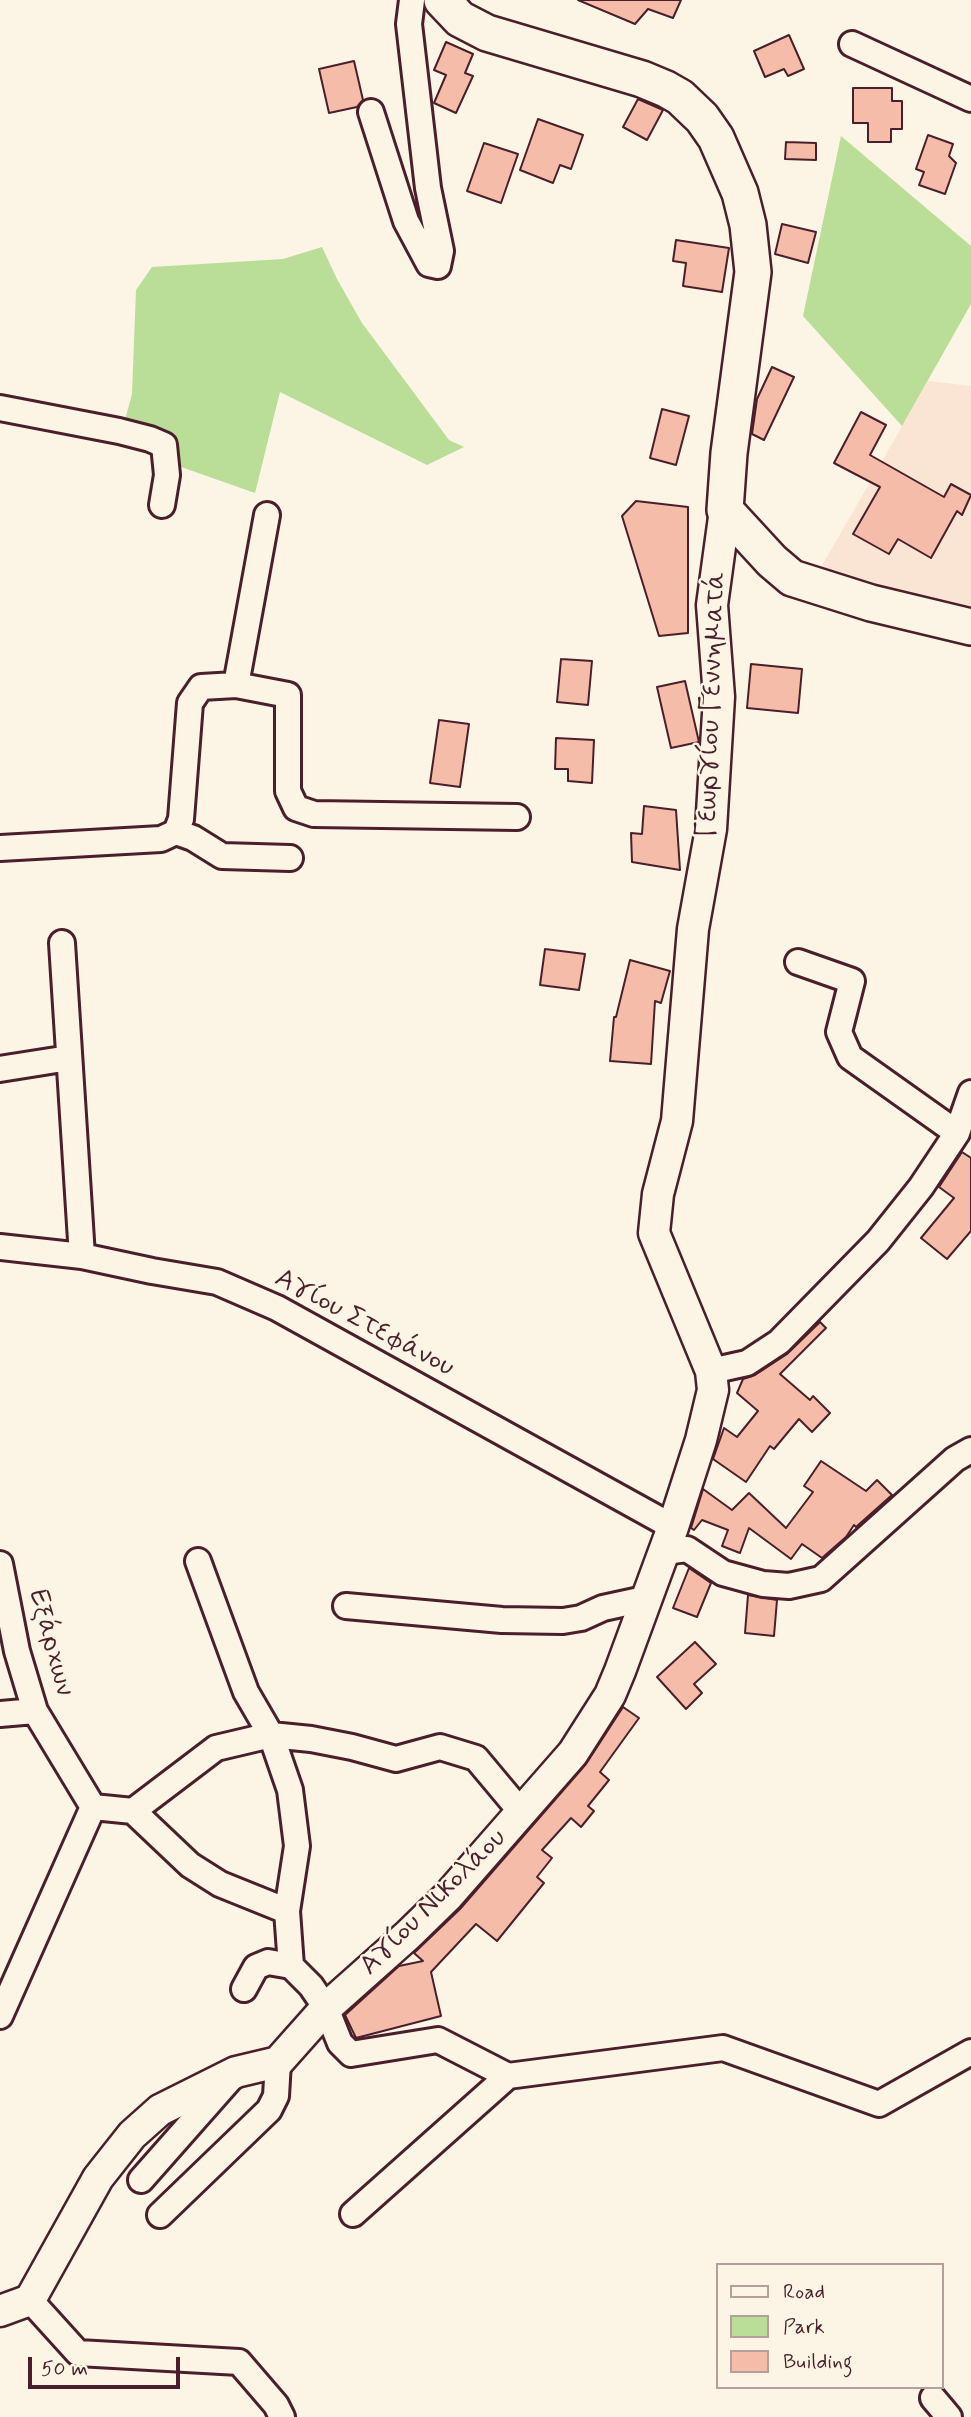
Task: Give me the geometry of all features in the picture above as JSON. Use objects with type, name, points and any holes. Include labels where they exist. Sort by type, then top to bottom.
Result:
[{"type":"main road","name":"Γεωργίου Γεννηματά","points":[[442,0],[460,19],[487,33],[642,79],[666,89],[694,109],[716,138],[743,205],[753,272],[729,453],[725,510]]},
{"type":"main road","points":[[725,510],[772,561],[792,578],[871,603],[971,627]]},
{"type":"street","points":[[371,111],[406,221],[429,264],[438,266],[440,251],[428,188],[409,24],[412,0]]},
{"type":"street","points":[[852,44],[971,99]]},
{"type":"street","points":[[0,408],[119,431],[164,445],[167,475],[162,505]]},
{"type":"street","name":"Γεωργίου Γεννηματά","points":[[711,1371],[654,1233],[658,1194],[677,1121],[693,929],[711,829],[719,697],[712,605],[725,510]]},
{"type":"street","points":[[236,685],[267,516]]},
{"type":"street","points":[[176,832],[181,818],[190,703],[201,687],[236,685],[288,695],[288,790],[296,808],[314,814],[517,817]]},
{"type":"street","points":[[0,848],[161,839],[176,832],[193,838],[222,856],[290,858]]},
{"type":"street","points":[[62,943],[82,1256]]},
{"type":"street","points":[[798,962],[852,981],[839,1032],[850,1057],[957,1133]]},
{"type":"street","points":[[0,1069],[69,1058]]},
{"type":"street","points":[[711,1371],[747,1363],[779,1342],[878,1241],[921,1188],[957,1133],[971,1093]]},
{"type":"street","name":"Αγίου Στεφάνου","points":[[0,1247],[82,1256],[216,1282],[277,1308],[669,1539]]},
{"type":"street","name":"Αγίου Νικολάου","points":[[278,2062],[326,2008],[447,1897],[560,1769],[592,1726],[610,1695],[649,1598],[669,1539],[708,1414],[713,1390],[711,1371]]},
{"type":"street","points":[[669,1539],[723,1573],[762,1584],[789,1586],[821,1579],[955,1459],[971,1450]]},
{"type":"street","points":[[198,1561],[246,1692],[271,1735],[290,1790],[296,1846],[287,1911],[291,1966]]},
{"type":"street","name":"Εξάρχων","points":[[0,1564],[17,1651],[35,1711],[93,1807]]},
{"type":"street","points":[[346,1606],[502,1620],[564,1621],[581,1618],[603,1608],[649,1598]]},
{"type":"street","points":[[0,1714],[35,1711]]},
{"type":"street","points":[[133,1811],[216,1748],[271,1735],[342,1745],[396,1759],[440,1747],[476,1758],[522,1813]]},
{"type":"street","points":[[0,2016],[93,1807],[133,1811],[190,1865],[220,1884],[287,1911]]},
{"type":"street","points":[[244,1989],[256,1967],[268,1962],[291,1966],[311,1986],[326,2008],[340,2043],[351,2054],[438,2040],[508,2076]]},
{"type":"street","points":[[353,2214],[508,2076],[723,2048],[879,2104],[971,2052]]},
{"type":"street","points":[[0,2311],[30,2300],[98,2178],[132,2134],[160,2110],[236,2072],[278,2062],[276,2096],[269,2110],[160,2216]]},
{"type":"street","points":[[141,2180],[236,2072]]},
{"type":"street","points":[[30,2300],[78,2353],[239,2362],[276,2405],[282,2417]]},
{"type":"street","points":[[933,2398],[949,2417]]},
{"type":"shaded area","points":[[928,381],[971,386],[971,607],[892,591],[820,569]]},
{"type":"green space","points":[[841,136],[971,246],[971,304],[902,426],[803,316]]},
{"type":"green space","points":[[322,247],[362,323],[449,440],[464,447],[427,465],[280,392],[255,493],[181,467],[174,448],[123,427],[132,394],[136,290],[152,267],[283,259]]},
{"type":"building","points":[[578,0],[681,0],[673,18],[648,9],[635,24]]},
{"type":"building","points":[[789,35],[804,69],[788,76],[784,69],[765,77],[754,51]]},
{"type":"building","points":[[446,42],[473,54],[465,73],[473,76],[456,113],[434,103],[446,75],[434,70]]},
{"type":"building","points":[[354,61],[363,100],[357,107],[329,113],[319,69]]},
{"type":"building","points":[[853,88],[892,88],[892,101],[902,101],[902,129],[891,129],[891,142],[868,142],[868,123],[853,123]]},
{"type":"building","points":[[638,99],[663,110],[647,140],[623,127]]},
{"type":"building","points":[[538,119],[583,135],[571,169],[560,165],[553,183],[520,170]]},
{"type":"building","points":[[928,135],[953,144],[949,156],[956,163],[945,194],[919,185],[924,172],[916,169]]},
{"type":"building","points":[[786,142],[816,143],[816,160],[785,159]]},
{"type":"building","points":[[484,143],[518,154],[501,203],[467,191]]},
{"type":"building","points":[[782,224],[816,232],[808,263],[775,254]]},
{"type":"building","points":[[676,240],[729,248],[722,292],[683,286],[686,263],[673,261]]},
{"type":"building","points":[[772,367],[794,377],[764,440],[752,434],[757,399]]},
{"type":"building","points":[[662,409],[689,416],[676,465],[650,458]]},
{"type":"building","points":[[861,412],[886,425],[870,455],[944,497],[951,484],[971,495],[962,515],[957,511],[931,558],[898,539],[889,554],[853,534],[880,487],[834,463]]},
{"type":"building","points":[[636,501],[688,507],[688,633],[659,636],[622,516]]},
{"type":"building","points":[[561,659],[592,661],[588,705],[557,702]]},
{"type":"building","points":[[751,664],[802,669],[798,713],[747,708]]},
{"type":"building","points":[[685,681],[699,742],[671,748],[657,687]]},
{"type":"building","points":[[439,720],[469,724],[460,787],[430,783]]},
{"type":"building","points":[[556,738],[594,740],[592,783],[568,781],[568,769],[555,769]]},
{"type":"building","points":[[644,806],[676,810],[680,870],[632,862],[631,833],[642,834]]},
{"type":"building","points":[[545,949],[585,954],[579,990],[540,985]]},
{"type":"building","points":[[630,960],[670,971],[661,1003],[655,1001],[651,1064],[610,1061],[614,1017]]},
{"type":"building","points":[[962,1152],[971,1158],[971,1231],[947,1259],[921,1238],[954,1198],[939,1187]]},
{"type":"building","points":[[820,1322],[826,1328],[780,1374],[810,1400],[813,1396],[830,1413],[812,1432],[799,1419],[774,1449],[770,1446],[746,1482],[713,1459],[724,1428],[737,1437],[758,1411],[737,1393],[743,1379],[755,1375],[787,1354]]},
{"type":"building","points":[[821,1461],[866,1491],[877,1480],[892,1495],[856,1527],[854,1525],[846,1537],[822,1558],[802,1544],[791,1559],[749,1528],[740,1553],[722,1546],[728,1530],[702,1520],[694,1530],[691,1528],[703,1489],[732,1510],[749,1493],[786,1528],[813,1492],[804,1486]]},
{"type":"building","points":[[689,1568],[711,1583],[697,1617],[673,1608]]},
{"type":"building","points":[[748,1595],[777,1600],[774,1636],[745,1633]]},
{"type":"building","points":[[695,1642],[716,1664],[694,1684],[702,1693],[686,1709],[657,1677]]},
{"type":"building","points":[[623,1707],[639,1718],[600,1772],[609,1780],[588,1806],[594,1811],[581,1827],[571,1818],[542,1850],[552,1858],[537,1877],[544,1883],[497,1941],[476,1924],[431,1972],[441,2016],[356,2038],[345,2015],[399,1966],[423,1961],[414,1953],[460,1909],[586,1764]]}]
